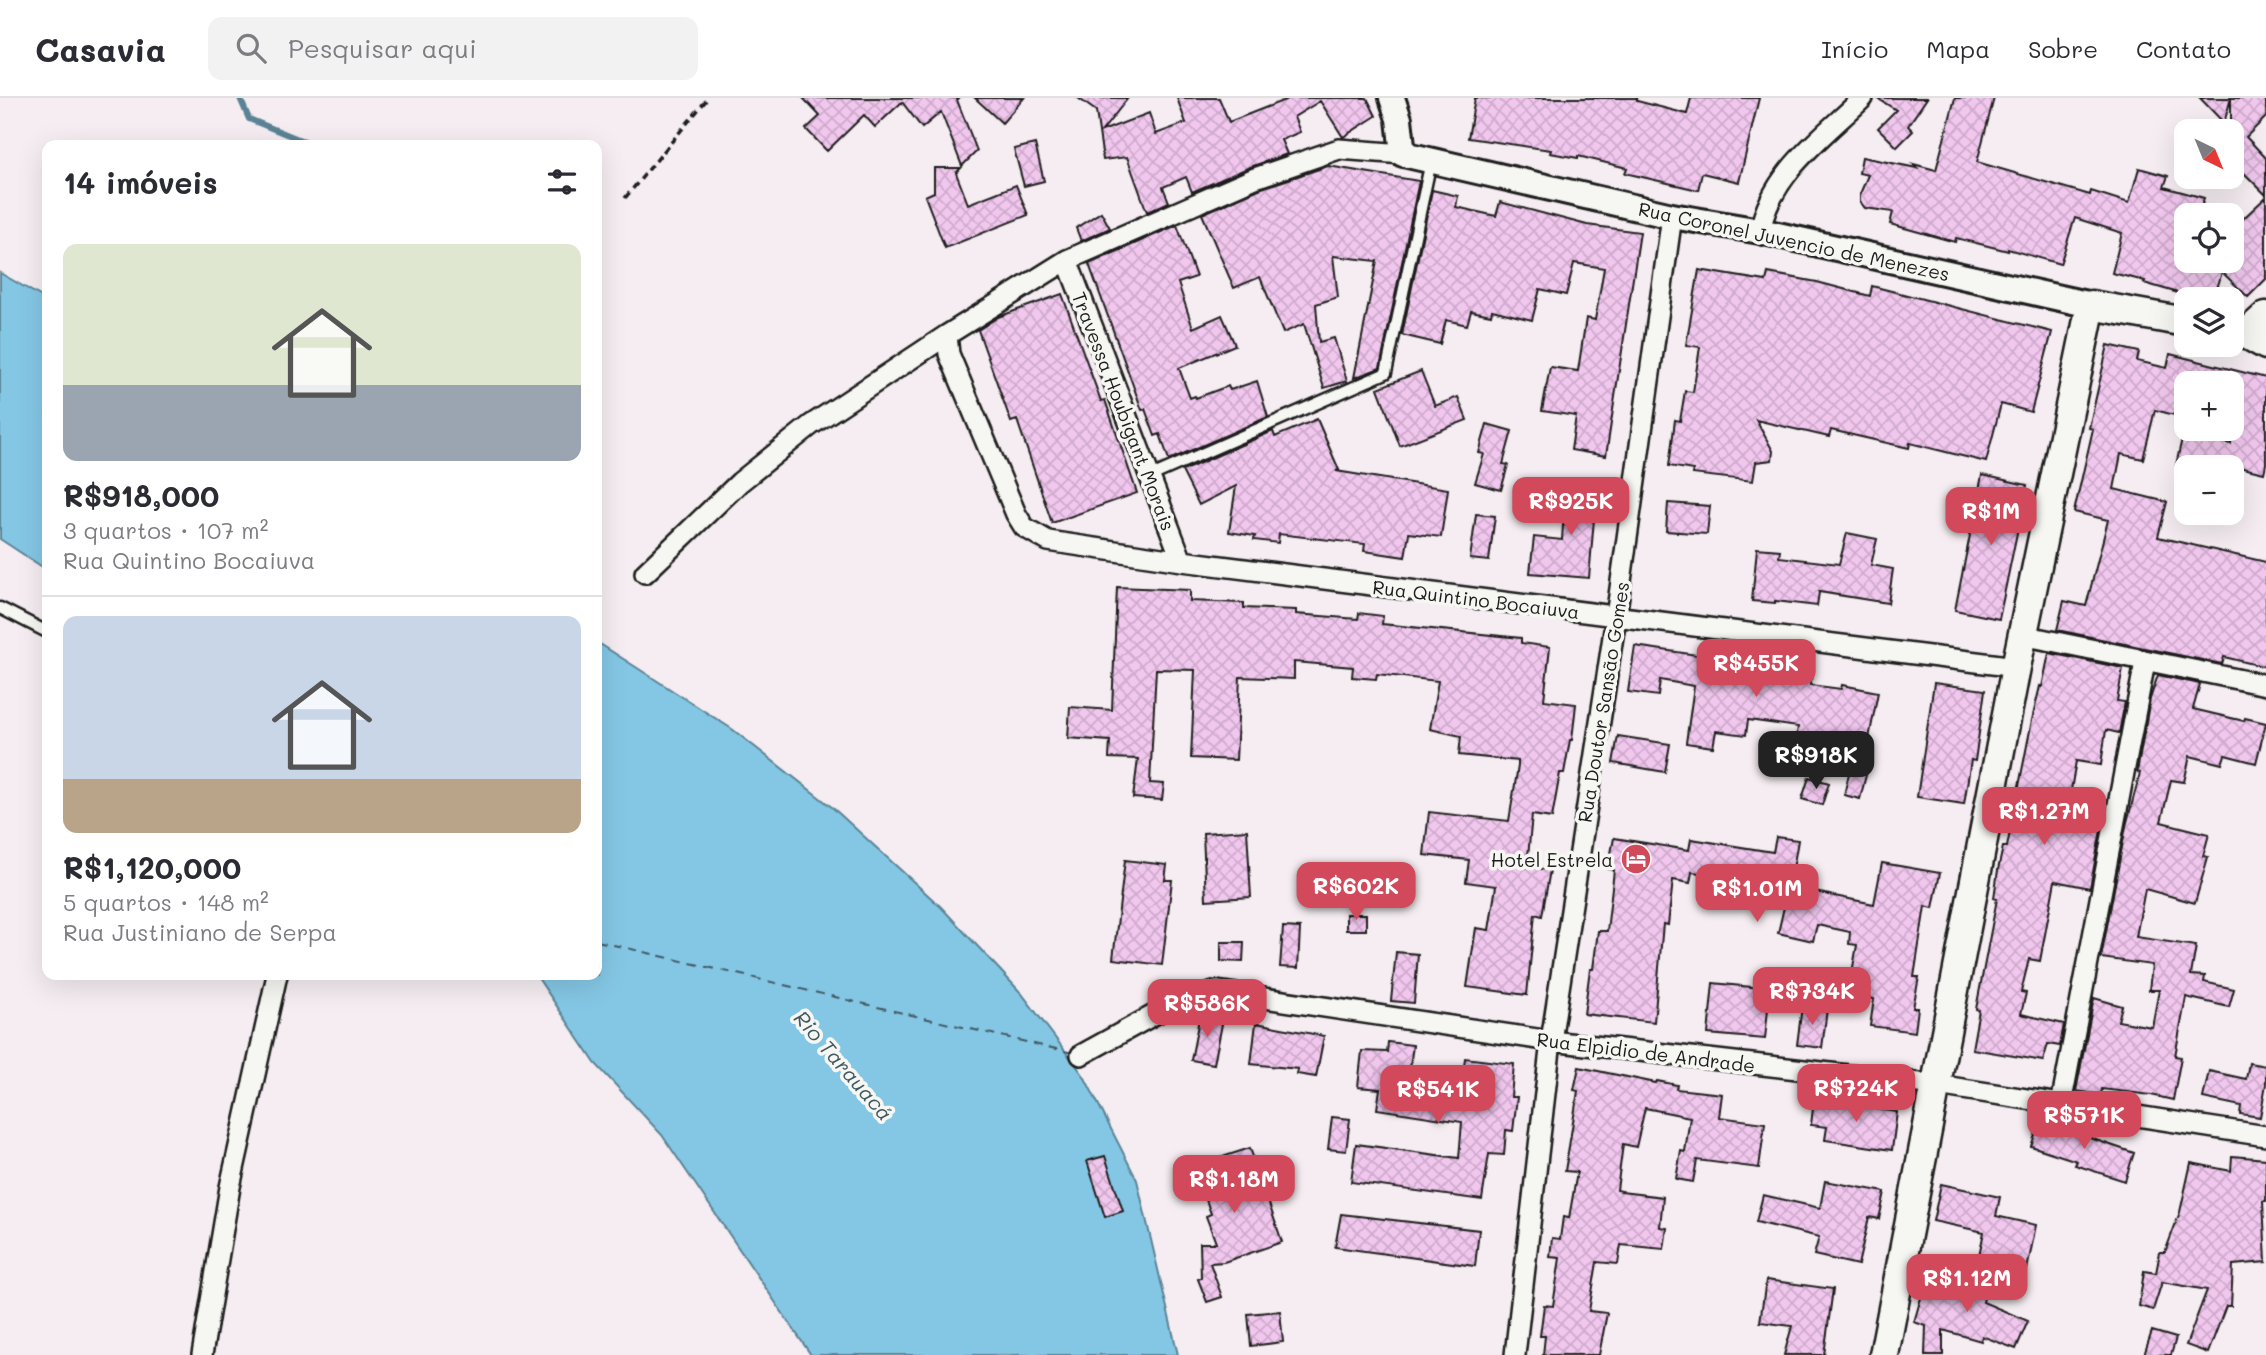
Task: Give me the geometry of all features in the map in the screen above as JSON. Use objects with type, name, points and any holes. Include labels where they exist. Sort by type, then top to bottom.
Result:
[{"type":"main road","name":"Rua Coronel Juvencio de Menezes","points":[[2091,305],[2174,320]]},
{"type":"main road","points":[[1884,1355],[2022,635],[2091,305]]},
{"type":"street","points":[[645,573],[732,489],[785,445],[947,335],[1067,260],[1255,178],[1339,149],[1403,154],[1399,119],[1392,98]]},
{"type":"street","points":[[1760,231],[1765,207],[1784,176],[1863,98]]},
{"type":"street","name":"Rua Coronel Juvencio de Menezes","points":[[1403,154],[1672,216],[1760,231],[2091,305]]},
{"type":"street","name":"Rua Doutor Sansão Gomes","points":[[1515,1355],[1550,1041],[1616,617],[1672,216]]},
{"type":"street","name":"Travessa Houbigant Morais","points":[[1067,260],[1182,561]]},
{"type":"street","name":"Rua Quintino Bocaiuva","points":[[947,335],[949,354],[1016,514],[1024,527],[1048,541],[1182,561],[2016,667]]},
{"type":"street","points":[[2022,635],[2266,685]]},
{"type":"street","points":[[2061,1105],[2144,662]]},
{"type":"street","points":[[202,1355],[230,1187],[276,980]]},
{"type":"street","name":"Rua Elpidio de Andrade","points":[[1081,1055],[1170,1006],[1217,991],[1550,1041],[1937,1085],[2266,1136]]},
{"type":"lane","points":[[1149,477],[1386,373],[1431,161]]},
{"type":"lane","points":[[0,608],[42,629]]},
{"type":"path","points":[[625,198],[708,98]]},
{"type":"water","points":[[0,273],[42,297],[42,567],[0,539]]},
{"type":"water","name":"Rio Tarauacá","points":[[602,645],[732,729],[833,808],[941,907],[1022,994],[1084,1076],[1137,1180],[1178,1355],[811,1355],[662,1135],[595,1063],[539,980],[602,980]]},
{"type":"building","points":[[803,98],[959,98],[957,100],[977,151],[962,166],[941,112],[922,128],[902,102],[875,127],[864,115],[827,151],[806,129],[820,116]]},
{"type":"building","points":[[975,98],[1024,98],[1002,123]]},
{"type":"building","points":[[1078,98],[1128,98],[1102,131],[1149,113],[1156,134],[1186,123],[1177,98],[1219,98],[1229,122],[1290,98],[1367,98],[1376,116],[1343,137],[1320,101],[1294,117],[1300,132],[1281,140],[1287,154],[1192,192],[1186,177],[1163,187],[1169,202],[1147,212],[1127,157],[1103,160],[1096,111]]},
{"type":"building","points":[[1475,98],[1637,98],[1637,101],[1687,114],[1691,98],[1759,98],[1739,182],[1702,173],[1698,190],[1625,173],[1627,168],[1578,156],[1468,138]]},
{"type":"building","points":[[1877,98],[1927,98],[1908,126],[1913,131],[1897,147],[1878,128],[1896,110]]},
{"type":"building","points":[[1955,98],[1994,98],[1977,162],[2090,195],[2091,191],[2129,203],[2139,168],[2168,176],[2164,187],[2204,198],[2203,203],[2174,203],[2174,273],[2222,273],[2218,287],[2174,287],[2174,292],[2112,273],[2122,233],[2075,218],[2060,264],[2008,249],[1956,238],[1955,242],[1890,224],[1893,212],[1865,208],[1860,202],[1860,194],[1868,175],[1859,173],[1862,157],[1936,170]]},
{"type":"building","points":[[2200,98],[2231,98],[2225,119],[2220,119]]},
{"type":"building","points":[[2231,98],[2266,98],[2266,117],[2246,137],[2266,158],[2266,195],[2244,173],[2244,119],[2231,119]]},
{"type":"building","points":[[1035,144],[1044,181],[1024,186],[1014,149]]},
{"type":"building","points":[[1328,166],[1419,181],[1380,368],[1354,378],[1377,261],[1333,256],[1338,297],[1316,304],[1319,342],[1334,338],[1347,381],[1324,388],[1304,324],[1283,333],[1260,277],[1234,288],[1202,214],[1259,189]]},
{"type":"building","points":[[934,168],[961,168],[956,173],[968,204],[1016,185],[1028,215],[945,248],[925,196],[934,192]]},
{"type":"building","points":[[1432,190],[1458,196],[1456,207],[1496,216],[1500,202],[1587,225],[1640,232],[1606,456],[1571,450],[1576,416],[1542,411],[1550,367],[1578,371],[1586,318],[1595,320],[1604,268],[1574,263],[1566,295],[1540,289],[1532,320],[1492,310],[1491,315],[1471,311],[1467,325],[1446,320],[1440,344],[1402,335]]},
{"type":"building","points":[[2266,197],[2266,279],[2248,297],[2244,293],[2244,287],[2238,287],[2223,273],[2244,273],[2244,218]]},
{"type":"building","points":[[1101,212],[1110,228],[1081,241],[1076,228]]},
{"type":"building","points":[[1177,225],[1196,277],[1178,283],[1193,328],[1222,315],[1235,345],[1179,368],[1190,398],[1228,386],[1230,390],[1257,381],[1268,417],[1169,460],[1160,434],[1155,436],[1145,409],[1142,410],[1089,264]]},
{"type":"building","points":[[1699,270],[1766,281],[1768,273],[1870,296],[1872,286],[2052,332],[2031,412],[2001,404],[1986,462],[1910,443],[1909,448],[1831,430],[1829,437],[1756,420],[1773,451],[1772,460],[1756,462],[1753,481],[1692,474],[1693,470],[1669,466],[1675,420],[1680,421],[1685,391],[1693,392],[1700,347],[1686,345]]},
{"type":"building","points":[[1062,294],[1101,401],[1105,400],[1137,493],[1052,523],[1017,420],[1011,422],[978,330],[998,317]]},
{"type":"building","points":[[2108,345],[2139,352],[2137,361],[2167,368],[2170,354],[2238,371],[2174,371],[2174,415],[2155,410],[2143,459],[2121,454],[2114,489],[2167,502],[2158,537],[2266,562],[2266,667],[2224,657],[2222,664],[2057,630],[2064,601],[2086,606],[2108,520],[2074,512],[2093,429],[2089,428]]},
{"type":"building","points":[[1421,371],[1435,406],[1458,397],[1467,420],[1400,446],[1378,388]]},
{"type":"building","points":[[2244,372],[2266,378],[2264,473],[2244,468],[2244,455],[2178,455],[2181,441],[2217,441],[2231,444],[2231,441],[2244,441]]},
{"type":"building","points":[[1317,419],[1339,470],[1336,471],[1448,489],[1441,537],[1409,533],[1405,557],[1364,551],[1365,544],[1279,534],[1278,543],[1254,540],[1255,536],[1229,532],[1236,486],[1199,505],[1182,471],[1273,431],[1275,437]]},
{"type":"building","points":[[1487,424],[1512,431],[1503,464],[1508,465],[1501,490],[1475,483],[1484,454],[1479,453]]},
{"type":"building","points":[[1982,475],[2027,485],[1999,619],[1955,610]]},
{"type":"building","points":[[1567,482],[1601,485],[1598,519],[1594,519],[1589,578],[1530,573],[1534,537],[1562,540],[1563,525],[1573,526],[1576,511],[1565,508]]},
{"type":"building","points":[[1668,503],[1710,506],[1707,534],[1666,531]]},
{"type":"building","points":[[1476,514],[1495,516],[1489,561],[1470,559]]},
{"type":"building","points":[[1847,533],[1877,539],[1871,565],[1893,569],[1888,603],[1819,592],[1817,606],[1752,601],[1757,548],[1780,550],[1779,557],[1839,564]]},
{"type":"building","points":[[1117,587],[1190,590],[1190,601],[1244,603],[1244,608],[1296,610],[1296,614],[1358,619],[1359,613],[1383,616],[1382,624],[1521,638],[1521,643],[1550,647],[1544,700],[1576,704],[1572,740],[1564,773],[1560,773],[1552,818],[1532,815],[1527,867],[1550,870],[1542,916],[1535,914],[1527,995],[1467,987],[1476,928],[1489,930],[1496,886],[1466,882],[1469,860],[1424,855],[1429,812],[1509,821],[1518,766],[1518,761],[1459,755],[1461,736],[1430,729],[1438,681],[1377,674],[1376,679],[1352,677],[1353,667],[1294,662],[1294,679],[1240,677],[1236,760],[1191,758],[1195,670],[1156,669],[1150,783],[1164,784],[1162,800],[1133,798],[1138,759],[1109,758],[1110,741],[1068,738],[1070,707],[1112,710]]},
{"type":"building","points":[[1635,646],[1732,660],[1731,667],[1812,676],[1810,685],[1841,689],[1842,685],[1878,692],[1867,749],[1796,740],[1798,727],[1748,720],[1746,735],[1716,731],[1713,747],[1686,743],[1694,686],[1660,680],[1658,696],[1628,692]]},
{"type":"building","points":[[2049,653],[2123,668],[2117,701],[2125,702],[2119,733],[2106,730],[2101,765],[2076,761],[2070,796],[2078,797],[2073,823],[2101,830],[2090,888],[2055,881],[2040,961],[2029,959],[2021,992],[2026,993],[2021,1014],[2064,1024],[2060,1046],[2048,1044],[2043,1061],[1972,1049],[1979,1010],[1976,1009],[1997,899],[1994,898],[1998,870],[2003,847],[2007,847],[2032,720]]},
{"type":"building","points":[[2158,675],[2200,684],[2193,709],[2244,721],[2245,718],[2266,723],[2256,763],[2225,755],[2222,764],[2190,756],[2184,782],[2171,780],[2161,822],[2209,834],[2203,856],[2208,857],[2195,903],[2145,889],[2136,937],[2196,946],[2191,975],[2205,976],[2204,982],[2234,989],[2229,1007],[2186,997],[2175,1056],[2181,1057],[2173,1100],[2102,1089],[2101,1095],[2076,1091],[2094,998],[2122,1006],[2118,1021],[2152,1027],[2159,990],[2149,990],[2152,965],[2101,958],[2126,826],[2140,773],[2137,772],[2150,699]]},
{"type":"building","points":[[1934,683],[1985,690],[1975,761],[1971,760],[1964,804],[1917,797]]},
{"type":"building","points":[[1618,736],[1670,744],[1665,772],[1613,763]]},
{"type":"building","points":[[1853,756],[1870,759],[1860,799],[1844,795]]},
{"type":"building","points":[[1809,777],[1829,783],[1822,805],[1802,799]]},
{"type":"building","points":[[1247,830],[1251,897],[1206,900],[1203,833]]},
{"type":"building","points":[[1776,837],[1798,840],[1790,887],[1874,904],[1882,863],[1940,873],[1933,908],[1925,906],[1914,977],[1919,977],[1913,1008],[1918,1008],[1915,1032],[1870,1026],[1874,999],[1848,995],[1857,945],[1849,944],[1850,932],[1817,925],[1813,941],[1778,933],[1784,907],[1761,903],[1764,883],[1692,872],[1690,883],[1673,880],[1668,925],[1663,924],[1654,1022],[1584,1014],[1598,931],[1607,931],[1614,870],[1608,869],[1614,838],[1689,850],[1691,839],[1773,852]]},
{"type":"building","points":[[1125,860],[1167,865],[1165,880],[1172,880],[1162,965],[1113,959]]},
{"type":"building","points":[[1346,914],[1366,914],[1366,930],[1346,930]]},
{"type":"building","points":[[1283,927],[1300,928],[1298,968],[1280,967]]},
{"type":"building","points":[[1221,942],[1244,942],[1243,962],[1221,961]]},
{"type":"building","points":[[1396,952],[1418,954],[1414,1003],[1391,1001]]},
{"type":"building","points":[[1713,983],[1770,989],[1765,1039],[1708,1034]]},
{"type":"building","points":[[1802,1006],[1827,1009],[1822,1048],[1797,1045]]},
{"type":"building","points":[[1200,1014],[1223,1019],[1214,1064],[1191,1060]]},
{"type":"building","points":[[1256,1023],[1324,1036],[1316,1077],[1297,1074],[1298,1069],[1251,1064]]},
{"type":"building","points":[[1388,1042],[1413,1045],[1407,1088],[1461,1094],[1465,1058],[1514,1064],[1511,1097],[1517,1097],[1513,1131],[1506,1130],[1504,1155],[1489,1154],[1482,1200],[1351,1182],[1356,1144],[1459,1158],[1462,1122],[1377,1109],[1380,1089],[1358,1087],[1362,1051],[1387,1052]]},
{"type":"building","points":[[2249,1063],[2266,1066],[2266,1084],[2260,1117],[2240,1114],[2241,1106],[2203,1098],[2209,1071],[2246,1079]]},
{"type":"building","points":[[1579,1067],[1677,1085],[1676,1089],[1722,1094],[1719,1117],[1765,1123],[1759,1168],[1697,1160],[1693,1182],[1676,1179],[1681,1151],[1685,1152],[1690,1117],[1645,1108],[1636,1147],[1623,1144],[1617,1190],[1663,1197],[1660,1227],[1667,1228],[1664,1249],[1621,1245],[1618,1264],[1597,1262],[1589,1311],[1607,1313],[1599,1355],[1543,1355],[1545,1336],[1540,1336],[1544,1305],[1553,1306],[1560,1258],[1550,1257],[1552,1238],[1560,1239],[1563,1217],[1569,1218],[1577,1172],[1565,1171],[1578,1091],[1574,1090]]},
{"type":"building","points":[[1814,1100],[1897,1112],[1892,1150],[1825,1140],[1827,1127],[1811,1125]]},
{"type":"building","points":[[1332,1117],[1350,1119],[1346,1151],[1328,1149]]},
{"type":"building","points":[[2040,1121],[2134,1153],[2125,1181],[2075,1165],[2077,1161],[2031,1146]]},
{"type":"building","points":[[1250,1148],[1282,1242],[1224,1262],[1210,1263],[1222,1297],[1207,1302],[1198,1279],[1201,1278],[1200,1243],[1216,1243],[1206,1216],[1211,1214],[1196,1171],[1221,1162],[1219,1158]]},
{"type":"building","points":[[1105,1156],[1123,1211],[1105,1217],[1087,1161]]},
{"type":"building","points":[[2232,1156],[2266,1159],[2266,1201],[2263,1201],[2266,1262],[2233,1265],[2231,1306],[2226,1306],[2208,1353],[2186,1345],[2207,1290],[2162,1282],[2153,1310],[2139,1306],[2144,1271],[2156,1273],[2160,1252],[2165,1252],[2180,1212],[2191,1163],[2231,1171]]},
{"type":"building","points":[[1825,1181],[1885,1192],[1879,1219],[1869,1217],[1858,1265],[1814,1255],[1819,1237],[1756,1222],[1763,1195],[1820,1208]]},
{"type":"building","points":[[1941,1184],[2000,1197],[1996,1216],[2036,1225],[2027,1270],[1978,1260],[1984,1232],[1933,1221]]},
{"type":"building","points":[[1341,1214],[1479,1230],[1475,1266],[1335,1247]]},
{"type":"building","points":[[1960,1263],[1991,1270],[1983,1302],[2028,1321],[2016,1349],[1982,1336],[1981,1341],[1943,1330],[1943,1355],[1925,1355],[1926,1326],[1914,1322],[1923,1291],[1951,1299]]},
{"type":"building","points":[[1766,1280],[1833,1289],[1824,1355],[1784,1355],[1792,1326],[1760,1322]]},
{"type":"building","points":[[1280,1311],[1283,1342],[1251,1346],[1248,1314]]},
{"type":"building","points":[[2152,1331],[2176,1338],[2171,1355],[2144,1355]]},
{"type":"waterway","points":[[240,98],[249,119],[301,140]]},
{"type":"ferry route","points":[[602,942],[1073,1053]]},
{"type":"place","name":"Hotel Estrela","points":[[1636,859]]}]
